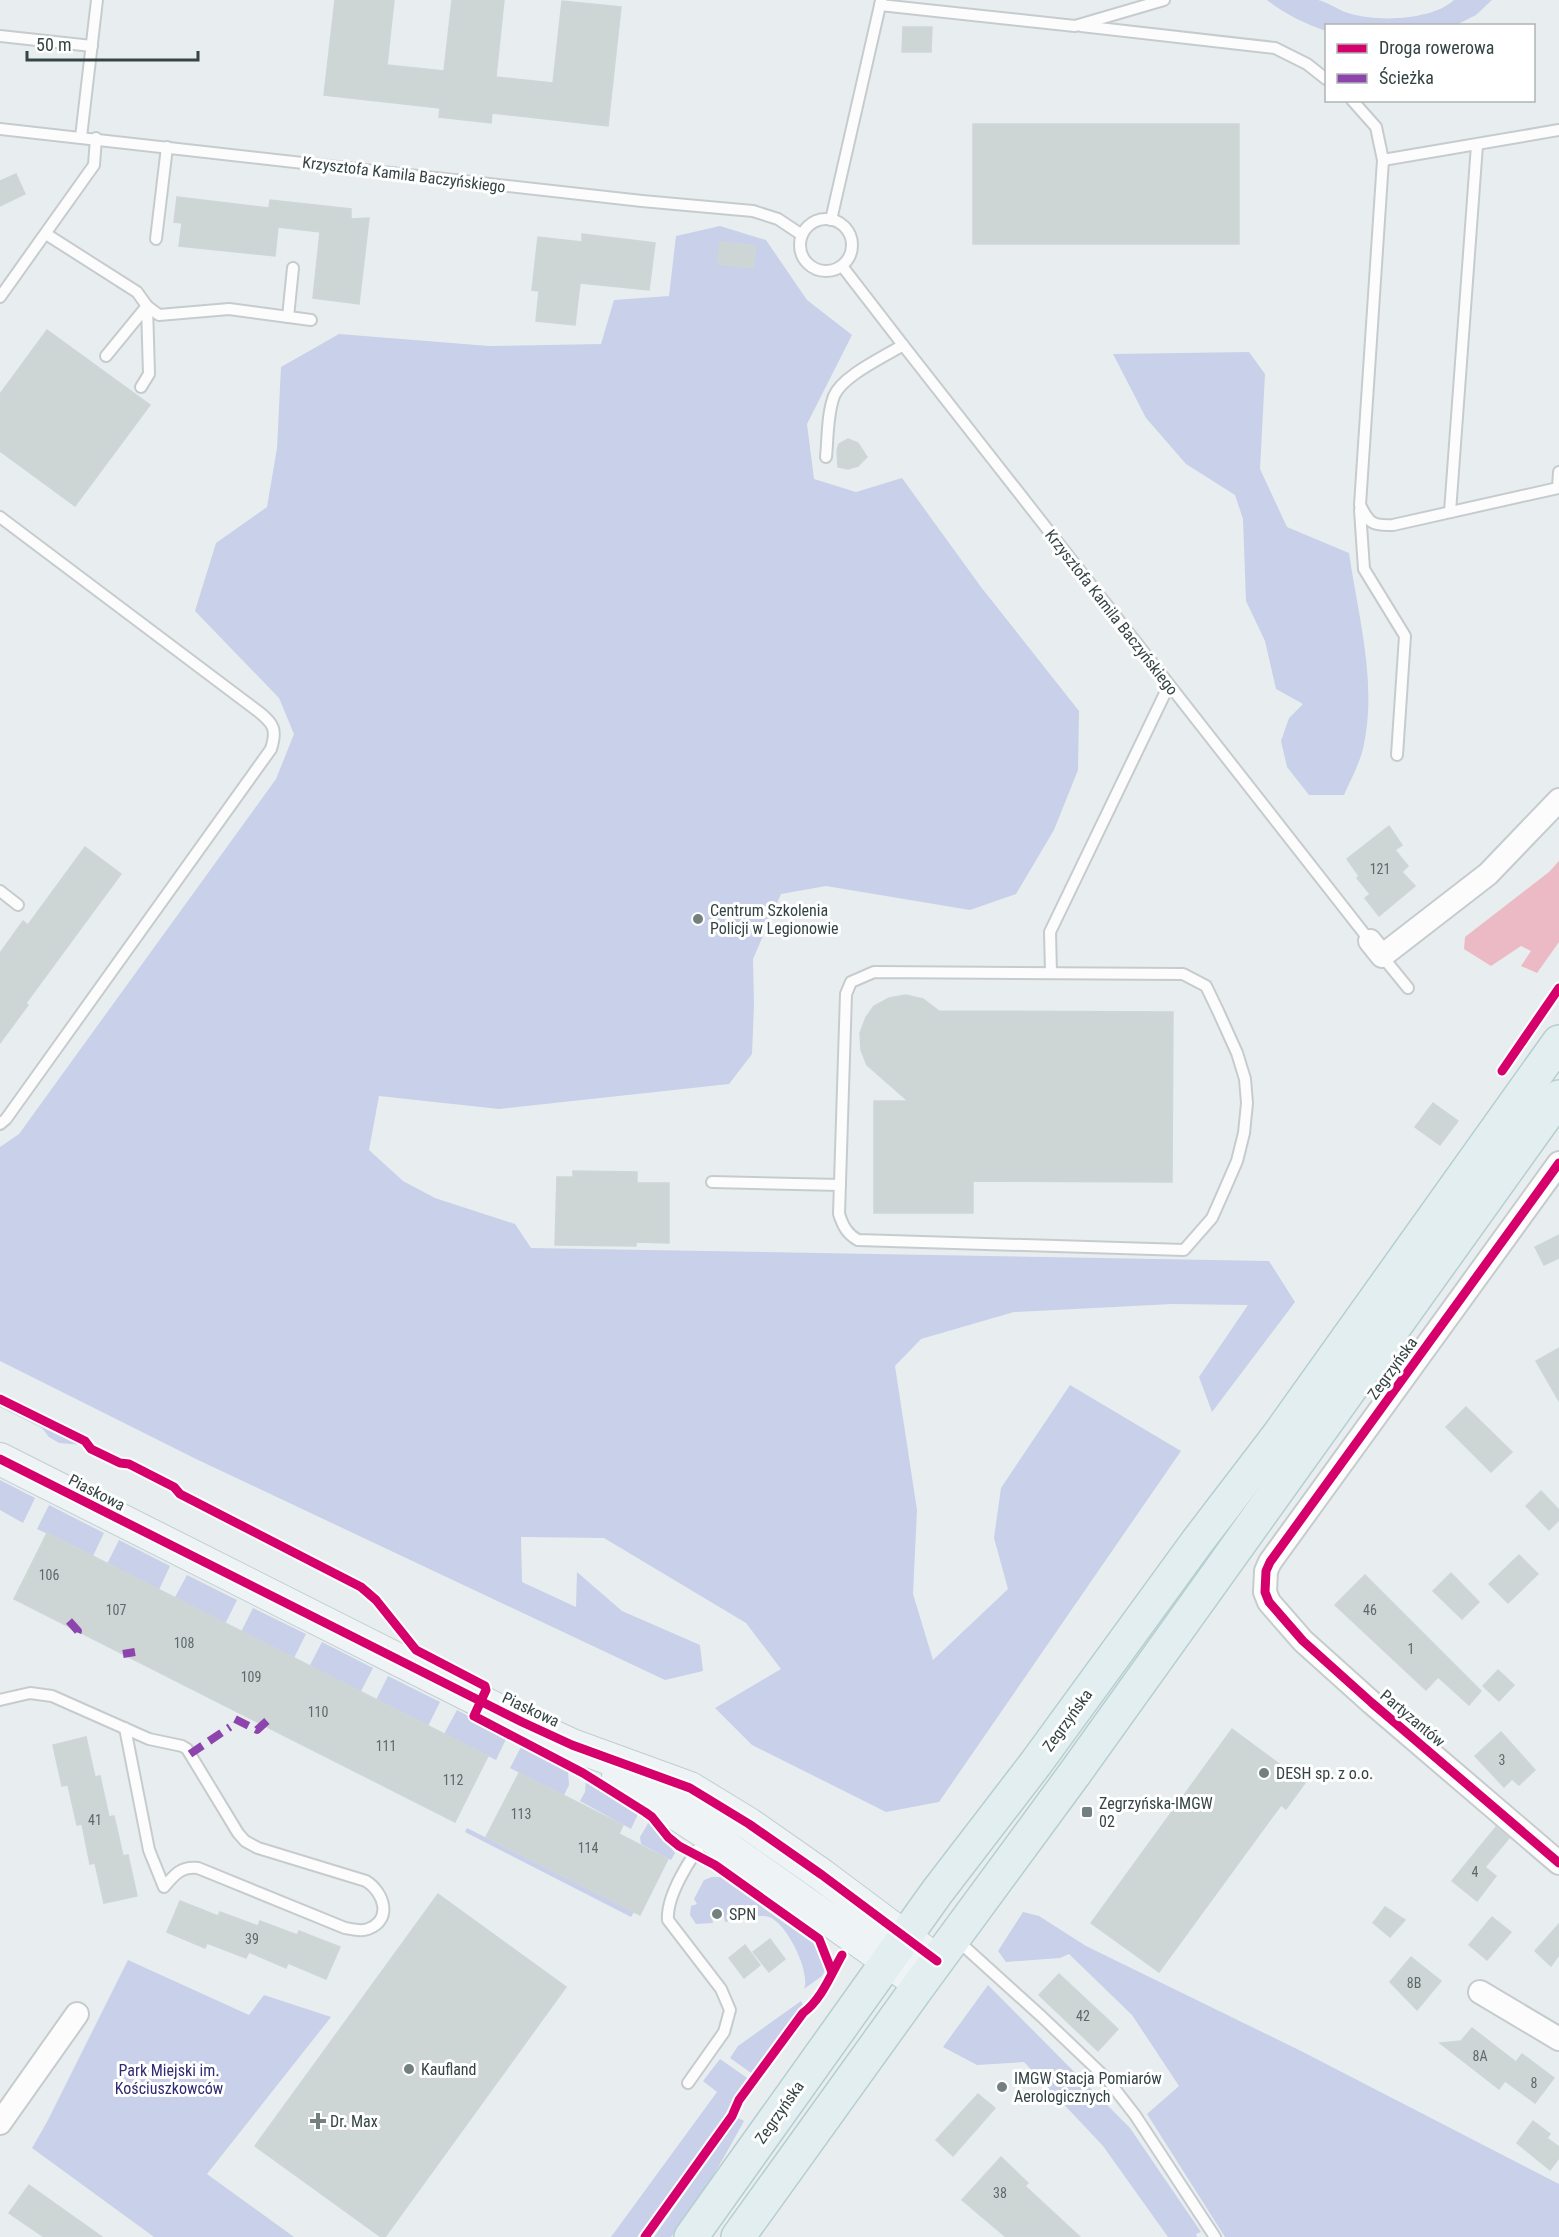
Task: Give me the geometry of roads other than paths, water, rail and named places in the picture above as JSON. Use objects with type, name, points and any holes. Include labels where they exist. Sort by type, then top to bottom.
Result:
[{"type":"main road","points":[[1544,1101],[1559,1042]]},
{"type":"main road","name":"Zegrzyńska","points":[[691,2237],[937,1892],[1036,1762],[1197,1542],[1278,1436],[1544,1101]]},
{"type":"main road","name":"Zegrzyńska","points":[[739,2236],[1075,1773],[1544,1101]]},
{"type":"street","points":[[1376,949],[1488,874],[1559,800]]},
{"type":"street","name":"Zegrzyńska","points":[[1264,1585],[1270,1562],[1556,1173]]},
{"type":"street","name":"Piaskowa","points":[[0,1459],[453,1688],[572,1745],[718,1823],[822,1875],[896,1950],[937,1961]]},
{"type":"street","name":"Partyzantów","points":[[1264,1585],[1264,1592],[1269,1602],[1303,1641],[1559,1863]]},
{"type":"street","points":[[1480,1992],[1559,2039]]},
{"type":"street","points":[[0,2123],[77,2014]]},
{"type":"lane","points":[[81,137],[97,0]]},
{"type":"lane","points":[[1075,26],[1164,0]]},
{"type":"lane","points":[[831,220],[880,2],[1275,48],[1307,64],[1325,78]]},
{"type":"lane","points":[[0,36],[92,46]]},
{"type":"lane","points":[[1354,102],[1376,127],[1383,160],[1360,505],[1364,569],[1405,636],[1397,755]]},
{"type":"lane","name":"Krzysztofa Kamila Baczyńskiego","points":[[0,129],[642,201],[753,211],[778,219],[802,235]]},
{"type":"lane","points":[[1383,160],[1559,130]]},
{"type":"lane","points":[[0,297],[94,165],[96,138]]},
{"type":"lane","points":[[1450,512],[1477,145]]},
{"type":"lane","points":[[156,239],[167,147]]},
{"type":"lane","points":[[831,220],[846,228],[850,235],[851,252],[842,266],[824,272],[807,263],[800,245],[802,235],[814,222],[831,220]]},
{"type":"lane","points":[[46,234],[136,292],[147,306],[159,315],[229,309],[311,320]]},
{"type":"lane","name":"Krzysztofa Kamila Baczyńskiego","points":[[842,266],[1408,988]]},
{"type":"lane","points":[[288,316],[293,268]]},
{"type":"lane","points":[[106,356],[147,306]]},
{"type":"lane","points":[[141,387],[149,374],[147,306]]},
{"type":"lane","points":[[826,457],[830,411],[835,394],[845,381],[903,345]]},
{"type":"lane","points":[[1360,505],[1367,519],[1378,525],[1393,525],[1558,488],[1559,472]]},
{"type":"lane","points":[[0,517],[259,712],[271,722],[275,737],[271,749],[6,1119],[0,1124]]},
{"type":"lane","points":[[1052,973],[1050,932],[1169,686]]},
{"type":"lane","points":[[0,891],[18,906]]},
{"type":"lane","points":[[874,972],[1052,973],[1183,974],[1206,986],[1237,1053],[1245,1079],[1246,1103],[1244,1133],[1237,1161],[1212,1218],[1184,1250],[858,1240],[850,1235],[839,1214],[846,994],[851,982],[874,972]]},
{"type":"lane","points":[[712,1182],[840,1185]]},
{"type":"lane","points":[[0,1700],[30,1693],[52,1696],[149,1738],[178,1744],[187,1749],[238,1833],[252,1846],[372,1884],[380,1892],[384,1906],[380,1918],[371,1928],[360,1931],[345,1928],[198,1868],[178,1870],[164,1887],[149,1850],[125,1728]]},
{"type":"lane","points":[[688,2083],[724,2032],[729,2018],[728,2003],[721,1989],[668,1920],[667,1910],[693,1853],[718,1823]]},
{"type":"lane","points":[[937,1961],[1041,2016],[1119,2092],[1215,2237]]},
{"type":"place","name":"Centrum Szkolenia Policji w Legionowie","points":[[698,919]]},
{"type":"place","name":"DESH sp. z o.o.","points":[[1264,1773]]},
{"type":"place","name":"Zegrzyńska-IMGW 02","points":[[1087,1812]]},
{"type":"place","name":"SPN","points":[[717,1914]]},
{"type":"place","name":"Kaufland","points":[[409,2069]]},
{"type":"place","name":"IMGW Stacja Pomiarów Aerologicznych","points":[[1002,2087]]},
{"type":"place","name":"Dr. Max","points":[[318,2121]]},
{"type":"park label","name":"Park Miejski im. Kościuszkowców","points":[[169,2079]]}]
